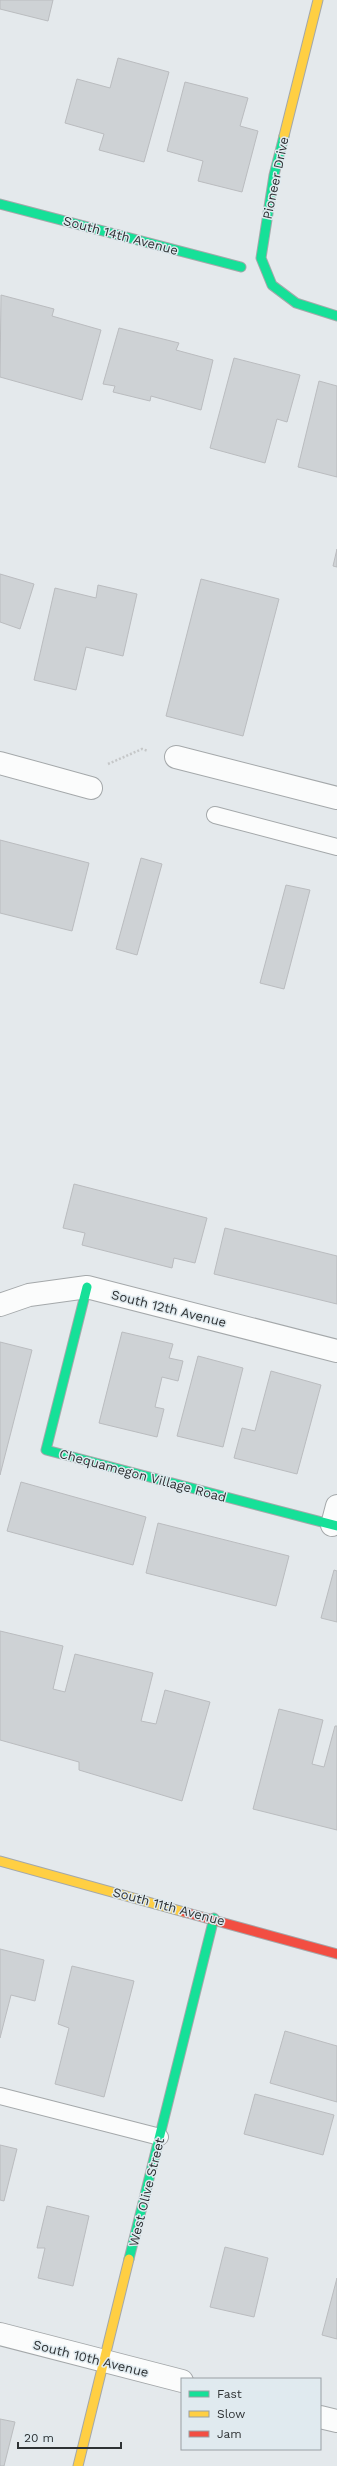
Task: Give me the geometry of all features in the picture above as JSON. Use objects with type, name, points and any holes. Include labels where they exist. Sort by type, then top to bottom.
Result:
[{"type":"street","name":"Pioneer Drive","points":[[318,0],[274,175],[261,258],[272,285],[296,303],[337,316]]},
{"type":"street","name":"South 14th Avenue","points":[[0,204],[242,267]]},
{"type":"street","points":[[176,756],[337,798]]},
{"type":"street","points":[[0,763],[91,788]]},
{"type":"street","name":"South 12th Avenue","points":[[0,1305],[30,1295],[87,1287],[337,1351]]},
{"type":"street","name":"Chequamegon Village Road","points":[[87,1287],[46,1450],[335,1519]]},
{"type":"street","name":"South 11th Avenue","points":[[0,1861],[214,1918],[337,1954]]},
{"type":"street","name":"West Olive Street","points":[[78,2466],[214,1918]]},
{"type":"street","name":"South 10th Avenue","points":[[0,2334],[181,2381]]},
{"type":"street","points":[[321,2417],[337,2421]]},
{"type":"lane","points":[[215,815],[337,847]]},
{"type":"lane","points":[[0,2096],[160,2137]]},
{"type":"path","points":[[91,788],[107,765],[142,749],[176,756]]},
{"type":"building","points":[[0,0],[53,0],[48,21],[0,9]]},
{"type":"building","points":[[118,58],[169,72],[144,162],[99,150],[104,134],[65,123],[77,79],[110,88]]},
{"type":"building","points":[[185,82],[248,98],[240,126],[258,131],[242,192],[198,181],[203,161],[167,151]]},
{"type":"building","points":[[1,295],[54,309],[52,316],[101,330],[82,400],[0,377]]},
{"type":"building","points":[[119,328],[179,343],[176,350],[213,360],[201,410],[151,396],[150,401],[113,392],[115,386],[103,384]]},
{"type":"building","points":[[234,358],[300,375],[287,422],[277,419],[265,463],[210,448]]},
{"type":"building","points":[[319,381],[337,386],[337,477],[298,467]]},
{"type":"building","points":[[337,549],[337,567],[333,566]]},
{"type":"building","points":[[0,574],[34,584],[20,629],[0,622]]},
{"type":"building","points":[[201,579],[279,599],[243,736],[166,716]]},
{"type":"building","points":[[98,585],[137,594],[123,656],[86,647],[76,690],[34,680],[55,588],[96,598]]},
{"type":"building","points":[[0,840],[89,863],[72,931],[0,913]]},
{"type":"building","points":[[141,858],[162,864],[137,955],[116,949]]},
{"type":"building","points":[[286,885],[310,890],[284,989],[260,983]]},
{"type":"building","points":[[74,1184],[207,1218],[195,1263],[174,1258],[172,1268],[82,1245],[85,1233],[63,1228]]},
{"type":"building","points":[[225,1228],[337,1256],[337,1304],[214,1274]]},
{"type":"building","points":[[122,1332],[173,1344],[169,1358],[183,1361],[178,1381],[162,1377],[155,1407],[164,1409],[157,1437],[99,1423]]},
{"type":"building","points":[[0,1342],[32,1350],[0,1475]]},
{"type":"building","points":[[198,1356],[243,1368],[223,1447],[177,1436]]},
{"type":"building","points":[[271,1371],[321,1385],[297,1474],[234,1458],[242,1428],[255,1431]]},
{"type":"building","points":[[21,1482],[146,1517],[133,1565],[7,1531]]},
{"type":"building","points":[[158,1523],[289,1556],[276,1606],[146,1573]]},
{"type":"building","points":[[334,1570],[337,1571],[337,1622],[321,1618]]},
{"type":"building","points":[[0,1631],[63,1646],[53,1689],[65,1692],[75,1654],[153,1673],[141,1721],[156,1724],[165,1690],[210,1702],[182,1801],[79,1770],[79,1762],[0,1740]]},
{"type":"building","points":[[279,1709],[323,1720],[312,1764],[324,1767],[335,1726],[337,1726],[337,1830],[253,1809]]},
{"type":"building","points":[[0,1949],[44,1960],[35,2001],[11,1995],[0,2038]]},
{"type":"building","points":[[72,1966],[134,1981],[104,2097],[55,2084],[69,2028],[58,2024]]},
{"type":"building","points":[[285,2031],[337,2046],[337,2102],[270,2083]]},
{"type":"building","points":[[255,2094],[334,2115],[323,2155],[244,2134]]},
{"type":"building","points":[[0,2145],[17,2149],[4,2201],[0,2200]]},
{"type":"building","points":[[47,2206],[89,2216],[73,2286],[38,2278],[45,2248],[37,2248]]},
{"type":"building","points":[[225,2247],[268,2258],[254,2317],[210,2307]]},
{"type":"building","points":[[337,2278],[337,2339],[322,2335]]},
{"type":"building","points":[[0,2419],[15,2422],[4,2466],[0,2466]]},
{"type":"traffic: fast","points":[[284,136],[274,175],[261,258],[272,285],[296,303],[337,316]]},
{"type":"traffic: fast","points":[[0,204],[241,267]]},
{"type":"traffic: fast","points":[[87,1287],[46,1450],[337,1526]]},
{"type":"traffic: fast","points":[[129,2259],[214,1918]]},
{"type":"traffic: slow","points":[[284,136],[318,0]]},
{"type":"traffic: slow","points":[[0,1861],[184,1912]]},
{"type":"traffic: slow","points":[[78,2466],[129,2259]]},
{"type":"traffic: jam","points":[[184,1912],[337,1954]]}]
